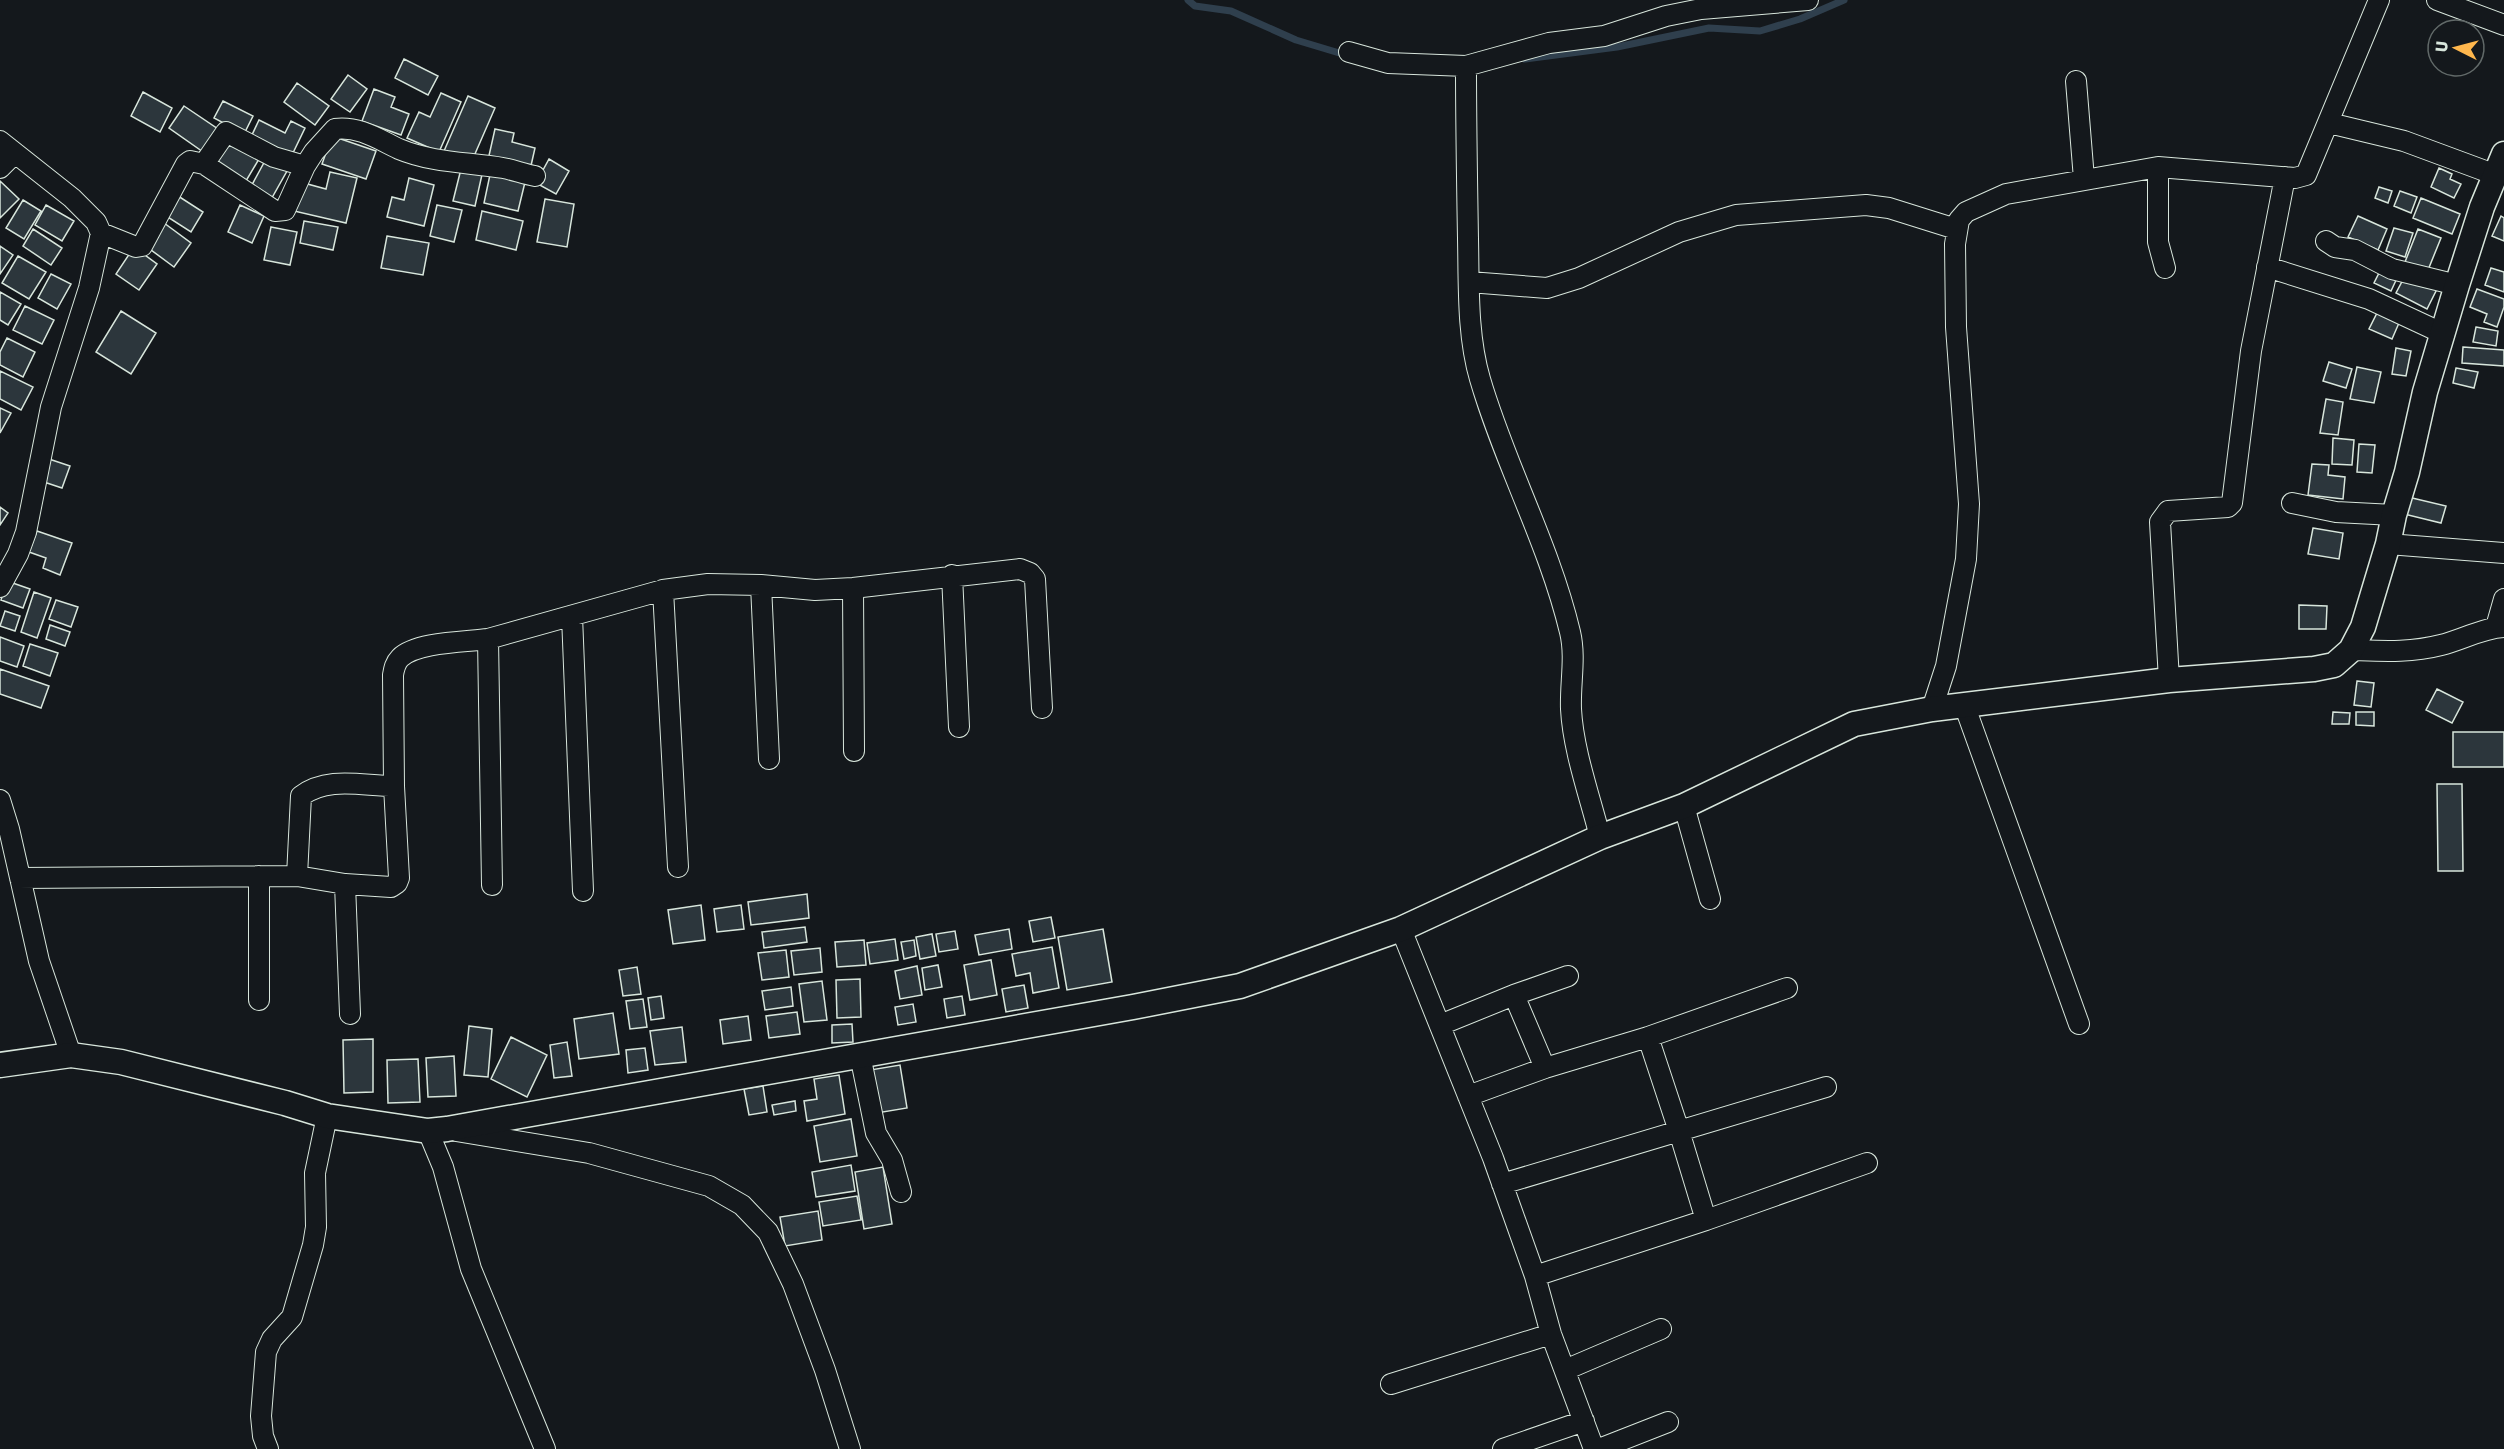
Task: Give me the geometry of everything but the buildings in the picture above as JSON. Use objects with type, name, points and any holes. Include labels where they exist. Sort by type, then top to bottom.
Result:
[{"type":"street","points":[[1349,52],[1388,63],[1466,66],[1549,43],[1604,36],[1666,16],[1701,9],[1808,0]]},
{"type":"street","points":[[1932,709],[1946,666],[1966,560],[1969,504],[1956,327],[1956,229],[1966,212],[2006,194],[2158,166],[2295,178],[2306,175],[2379,0]]},
{"type":"street","points":[[2437,0],[2504,25]]},
{"type":"street","points":[[1466,66],[1469,282],[1474,352],[1480,378],[1549,560],[1570,634],[1573,676],[1571,708],[1574,732],[1600,837]]},
{"type":"street","points":[[2076,81],[2084,179]]},
{"type":"street","points":[[437,1130],[1122,1009],[1240,986],[1401,929],[1600,837],[1684,806],[1854,724],[1932,709],[2169,680],[2314,669],[2334,665],[2351,650],[2363,627],[2407,472],[2425,392],[2482,207],[2500,165],[2329,123]]},
{"type":"street","points":[[101,233],[136,247],[142,246],[186,164],[190,161],[204,164],[275,211],[285,210],[305,166],[334,129],[346,128],[366,132],[402,150],[448,163],[504,168],[535,176]]},
{"type":"street","points":[[204,164],[223,135],[228,132],[274,157],[305,166]]},
{"type":"street","points":[[0,168],[8,147],[72,198],[96,222],[101,233],[89,288],[51,406],[26,532],[18,554],[0,587]]},
{"type":"street","points":[[2158,166],[2158,242],[2165,268]]},
{"type":"street","points":[[2169,680],[2160,522],[2168,511],[2228,507],[2232,503],[2250,351],[2285,177]]},
{"type":"street","points":[[1469,282],[1547,288],[1579,278],[1679,232],[1736,215],[1866,205],[1890,208],[1956,229]]},
{"type":"street","points":[[2326,241],[2335,247],[2355,250],[2391,269],[2457,285]]},
{"type":"street","points":[[2267,267],[2369,299],[2444,334]]},
{"type":"street","points":[[2292,503],[2336,512],[2394,515]]},
{"type":"street","points":[[2388,544],[2504,553]]},
{"type":"street","points":[[20,878],[297,876],[345,884],[391,887],[397,883],[399,878],[394,786],[394,666],[400,657],[419,648],[488,639],[663,590],[708,584],[761,585],[815,590],[853,588],[1020,569],[1030,573],[1035,579],[1042,708]]},
{"type":"street","points":[[952,575],[959,727]]},
{"type":"street","points":[[761,585],[769,759]]},
{"type":"street","points":[[853,588],[854,751]]},
{"type":"street","points":[[663,590],[678,867]]},
{"type":"street","points":[[2351,650],[2411,652],[2443,645],[2500,627],[2504,599]]},
{"type":"street","points":[[572,616],[582,891]]},
{"type":"street","points":[[488,639],[492,885]]},
{"type":"street","points":[[1965,706],[2079,1024]]},
{"type":"street","points":[[297,876],[302,796],[312,788],[330,783],[394,786]]},
{"type":"street","points":[[0,801],[39,961],[71,1055]]},
{"type":"street","points":[[1684,806],[1710,899]]},
{"type":"street","points":[[259,876],[259,1000]]},
{"type":"street","points":[[345,884],[350,1014]]},
{"type":"street","points":[[1401,929],[1502,1184],[1535,1276],[1551,1334],[1594,1449]]},
{"type":"street","points":[[1440,1025],[1568,976]]},
{"type":"street","points":[[1468,1096],[1545,1068],[1648,1037],[1786,988]]},
{"type":"street","points":[[1514,995],[1545,1068]]},
{"type":"street","points":[[1648,1037],[1706,1220]]},
{"type":"street","points":[[0,1065],[71,1055],[121,1062],[285,1103],[327,1116],[589,1153],[709,1186],[742,1205],[768,1232],[793,1284],[825,1370],[850,1449]]},
{"type":"street","points":[[860,1055],[876,1133],[892,1160],[901,1192]]},
{"type":"street","points":[[1502,1184],[1826,1087]]},
{"type":"street","points":[[268,1449],[263,1436],[261,1416],[266,1352],[273,1339],[292,1317],[313,1245],[316,1227],[315,1173],[327,1116]]},
{"type":"street","points":[[437,1130],[443,1167],[471,1269],[545,1449]]},
{"type":"street","points":[[1535,1276],[1706,1220],[1867,1163]]},
{"type":"street","points":[[1565,1370],[1661,1329]]},
{"type":"street","points":[[1391,1384],[1551,1334]]},
{"type":"street","points":[[1503,1449],[1584,1421]]},
{"type":"street","points":[[1599,1449],[1668,1422]]},
{"type":"waterway","points":[[1188,0],[1195,6],[1231,11],[1296,40],[1346,55]]},
{"type":"waterway","points":[[1525,59],[1617,47],[1709,28],[1760,31],[1800,19],[1844,0]]}]
